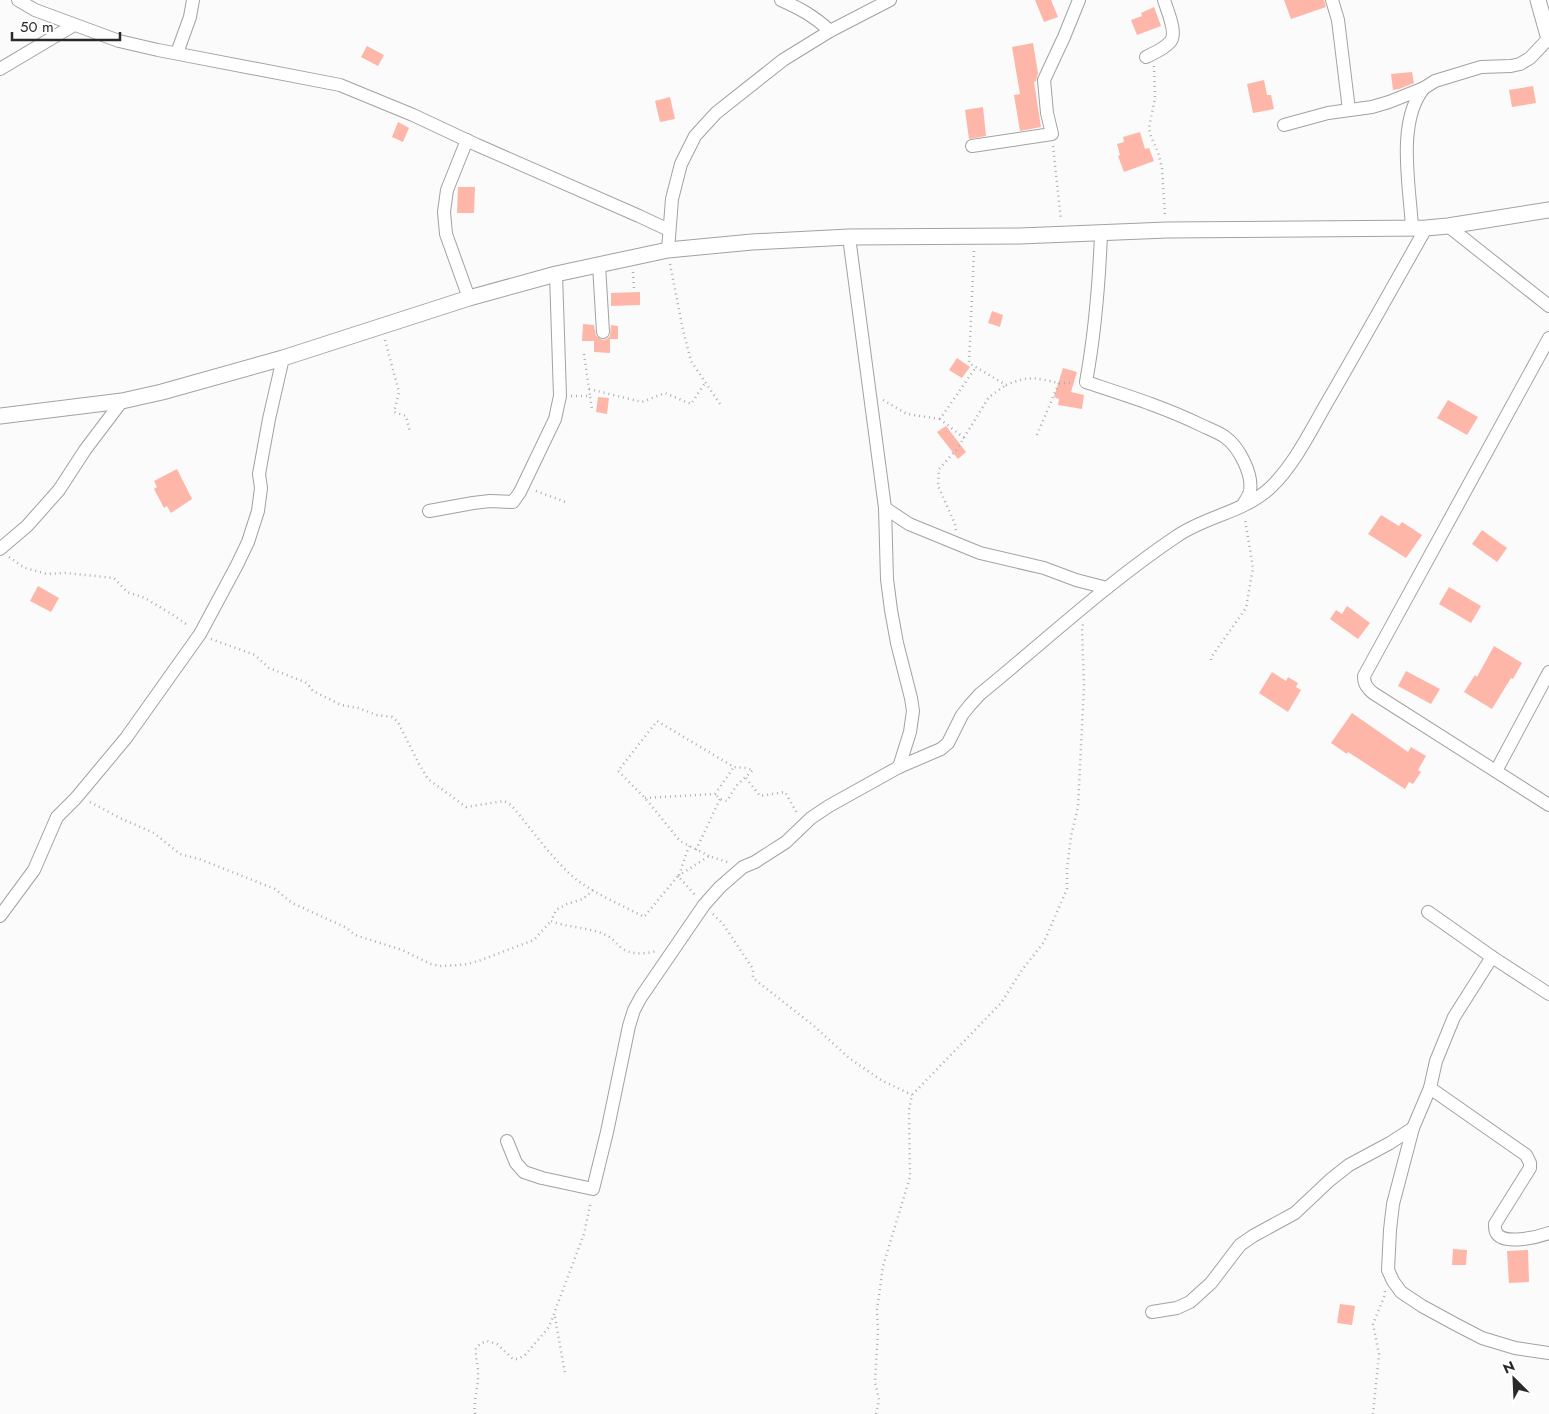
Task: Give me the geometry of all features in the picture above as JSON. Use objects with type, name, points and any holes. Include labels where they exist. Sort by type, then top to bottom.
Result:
[{"type":"street","points":[[18,0],[35,10],[119,41],[340,86],[413,115],[669,230]]},
{"type":"street","points":[[177,52],[190,17],[193,0]]},
{"type":"street","points":[[781,0],[803,9],[830,30]]},
{"type":"street","points":[[668,250],[672,200],[681,164],[695,136],[716,113],[783,60],[830,30],[890,0]]},
{"type":"street","points":[[972,146],[1052,134],[1047,113],[1044,80],[1079,0]]},
{"type":"street","points":[[1150,54],[1169,44],[1173,38],[1173,31],[1164,0]]},
{"type":"street","points":[[1332,0],[1338,20],[1349,110]]},
{"type":"street","points":[[1284,125],[1315,116],[1372,107],[1389,102],[1424,88],[1435,81],[1481,67],[1520,64],[1530,58],[1549,38],[1538,0]]},
{"type":"street","points":[[0,69],[74,25]]},
{"type":"street","points":[[507,1141],[516,1163],[524,1172],[542,1178],[594,1189],[634,1010],[673,949],[704,905],[720,887],[743,868],[786,842],[811,818],[829,806],[899,767],[941,750],[948,743],[966,710],[980,694],[1090,602],[1133,567],[1186,530],[1243,505],[1266,492],[1287,468],[1361,344],[1419,228],[1408,166],[1409,122],[1417,96],[1424,88]]},
{"type":"street","points":[[467,140],[447,190],[444,212],[446,234],[469,298]]},
{"type":"street","points":[[0,416],[122,401],[198,383],[283,358],[469,298],[556,274],[668,250],[752,242],[848,237],[975,237],[1101,234],[1168,230],[1419,228],[1448,226],[1549,210]]},
{"type":"street","points":[[1448,226],[1549,306]]},
{"type":"street","points":[[1101,234],[1097,309],[1086,382],[1148,402],[1225,437],[1235,447],[1249,477],[1250,492],[1243,505]]},
{"type":"street","points":[[848,237],[885,508],[891,610],[913,711],[910,732],[899,767]]},
{"type":"street","points":[[599,265],[603,332]]},
{"type":"street","points":[[429,511],[482,502],[513,502],[523,486],[554,419],[560,396],[556,274]]},
{"type":"street","points":[[1549,338],[1364,676],[1364,683],[1373,693],[1549,805]]},
{"type":"street","points":[[0,916],[34,870],[56,817],[82,792],[126,738],[200,634],[248,542],[258,511],[261,488],[260,474],[269,419],[283,358]]},
{"type":"street","points":[[2,551],[59,490],[75,464],[122,401]]},
{"type":"street","points":[[885,508],[909,524],[980,553],[1044,568],[1076,580],[1108,588]]},
{"type":"street","points":[[1496,771],[1549,672]]},
{"type":"street","points":[[1428,912],[1549,994]]},
{"type":"street","points":[[1492,957],[1454,1016],[1445,1035],[1436,1060],[1430,1088],[1413,1128],[1393,1204],[1388,1270],[1401,1292],[1422,1306],[1482,1338],[1515,1348],[1549,1353]]},
{"type":"street","points":[[1430,1088],[1526,1154],[1530,1168],[1495,1224],[1495,1231],[1499,1236],[1510,1239],[1524,1239],[1549,1233]]},
{"type":"street","points":[[1152,1312],[1177,1308],[1190,1302],[1211,1283],[1240,1245],[1295,1213],[1349,1165],[1413,1128]]},
{"type":"path","points":[[1150,54],[1155,98],[1149,128],[1162,168],[1168,230]]},
{"type":"path","points":[[1052,134],[1063,234]]},
{"type":"path","points":[[975,237],[969,363],[1006,385]]},
{"type":"path","points":[[668,250],[690,361],[720,404]]},
{"type":"path","points":[[381,327],[399,392],[394,412],[406,416],[410,432]]},
{"type":"path","points":[[584,354],[592,409]]},
{"type":"path","points":[[940,419],[976,367]]},
{"type":"path","points":[[957,544],[955,524],[938,486],[939,469],[964,438],[989,397],[1006,385],[1023,378],[1037,378],[1059,383],[1037,435]]},
{"type":"path","points":[[589,389],[642,402],[665,393],[691,404],[705,383]]},
{"type":"path","points":[[560,396],[590,396]]},
{"type":"path","points":[[870,398],[884,400],[907,414],[940,419],[964,438]]},
{"type":"path","points":[[523,486],[568,503]]},
{"type":"path","points":[[1210,660],[1246,608],[1253,568],[1243,505]]},
{"type":"path","points":[[2,551],[25,568],[47,574],[66,573],[114,578],[127,592],[144,598],[200,634],[255,655],[269,668],[307,683],[313,691],[341,705],[392,717],[398,722],[428,779],[466,806],[504,801],[511,805],[563,867],[593,890],[644,918],[678,876],[709,856]]},
{"type":"path","points":[[876,1414],[879,1400],[875,1382],[878,1310],[883,1266],[910,1177],[909,1110],[912,1095],[1001,1004],[1022,970],[1044,942],[1067,888],[1071,836],[1078,807],[1084,686],[1082,630],[1090,602]]},
{"type":"path","points":[[645,798],[715,794],[720,799],[728,801],[736,786],[753,770],[734,767],[657,721],[618,771],[645,798],[680,841],[709,856],[743,868]]},
{"type":"path","points":[[715,794],[734,767]]},
{"type":"path","points":[[746,778],[760,796],[785,792],[798,814],[811,818]]},
{"type":"path","points":[[82,792],[90,803],[154,833],[180,854],[202,860],[275,889],[292,904],[347,928],[355,935],[402,950],[430,964],[440,966],[468,964],[534,940],[551,921],[556,910],[567,904],[584,899],[593,890]]},
{"type":"path","points":[[696,850],[720,799]]},
{"type":"path","points":[[678,876],[689,846]]},
{"type":"path","points":[[678,876],[723,924],[753,969],[753,978],[814,1026],[849,1058],[881,1080],[912,1095]]},
{"type":"path","points":[[551,921],[562,926],[581,928],[608,936],[623,949],[643,955],[673,949]]},
{"type":"path","points":[[475,1414],[474,1401],[479,1374],[475,1359],[476,1348],[488,1341],[497,1344],[513,1359],[518,1359],[525,1355],[549,1327],[584,1234],[594,1189]]},
{"type":"path","points":[[1372,1414],[1379,1354],[1373,1324],[1384,1297],[1388,1270]]},
{"type":"path","points":[[554,1316],[565,1374]]},
{"type":"building","points":[[1035,0],[1051,0],[1058,17],[1044,22]]},
{"type":"building","points":[[1284,0],[1324,0],[1326,7],[1291,19]]},
{"type":"building","points":[[1154,7],[1161,26],[1137,35],[1131,20],[1142,16],[1141,13]]},
{"type":"building","points":[[1033,43],[1038,73],[1034,82],[1041,127],[1020,131],[1014,95],[1020,94],[1012,47]]},
{"type":"building","points":[[367,46],[384,55],[378,66],[361,57]]},
{"type":"building","points":[[1412,72],[1414,83],[1393,90],[1391,74]]},
{"type":"building","points":[[1264,80],[1267,95],[1271,95],[1274,109],[1253,113],[1247,84]]},
{"type":"building","points":[[1533,86],[1536,103],[1512,107],[1509,90]]},
{"type":"building","points":[[670,97],[675,119],[660,122],[655,101]]},
{"type":"building","points":[[983,107],[986,136],[969,139],[965,110]]},
{"type":"building","points":[[398,122],[409,128],[403,142],[392,137]]},
{"type":"building","points":[[1140,132],[1145,149],[1149,148],[1154,161],[1124,172],[1118,156],[1120,155],[1117,144],[1124,142],[1123,137]]},
{"type":"building","points":[[458,187],[475,187],[474,213],[457,213]]},
{"type":"building","points":[[640,292],[640,305],[611,306],[611,293]]},
{"type":"building","points":[[992,311],[1003,315],[1000,327],[988,323]]},
{"type":"building","points":[[583,324],[594,325],[596,336],[603,340],[610,336],[611,325],[618,326],[618,339],[610,339],[610,353],[594,352],[594,341],[582,341]]},
{"type":"building","points":[[957,358],[970,367],[962,378],[949,370]]},
{"type":"building","points":[[1063,368],[1077,372],[1071,392],[1084,395],[1082,409],[1058,405],[1059,399],[1054,397]]},
{"type":"building","points":[[598,397],[609,398],[607,414],[596,412]]},
{"type":"building","points":[[1448,400],[1478,417],[1467,435],[1437,418]]},
{"type":"building","points":[[946,426],[966,452],[958,459],[937,432]]},
{"type":"building","points":[[177,469],[192,499],[171,513],[167,506],[164,508],[154,489],[157,487],[154,481]]},
{"type":"building","points":[[1381,515],[1399,526],[1402,522],[1422,535],[1406,558],[1368,534]]},
{"type":"building","points":[[1482,530],[1507,548],[1497,562],[1472,544]]},
{"type":"building","points":[[38,586],[59,598],[51,612],[30,601]]},
{"type":"building","points":[[1449,587],[1481,606],[1471,623],[1439,604]]},
{"type":"building","points":[[1347,606],[1370,623],[1358,639],[1330,619],[1336,610],[1342,614]]},
{"type":"building","points":[[1494,646],[1522,663],[1492,709],[1464,692],[1475,675],[1477,677]]},
{"type":"building","points":[[1406,671],[1440,689],[1431,704],[1398,686]]},
{"type":"building","points":[[1272,672],[1286,681],[1288,677],[1298,683],[1296,687],[1301,690],[1288,712],[1259,693]]},
{"type":"building","points":[[1352,713],[1408,752],[1411,747],[1426,756],[1418,770],[1421,772],[1413,784],[1409,782],[1405,789],[1331,743]]},
{"type":"building","points":[[1453,1249],[1467,1250],[1466,1265],[1452,1265]]},
{"type":"building","points":[[1528,1250],[1529,1282],[1509,1283],[1507,1251]]},
{"type":"building","points":[[1340,1304],[1355,1306],[1352,1325],[1337,1323]]}]
